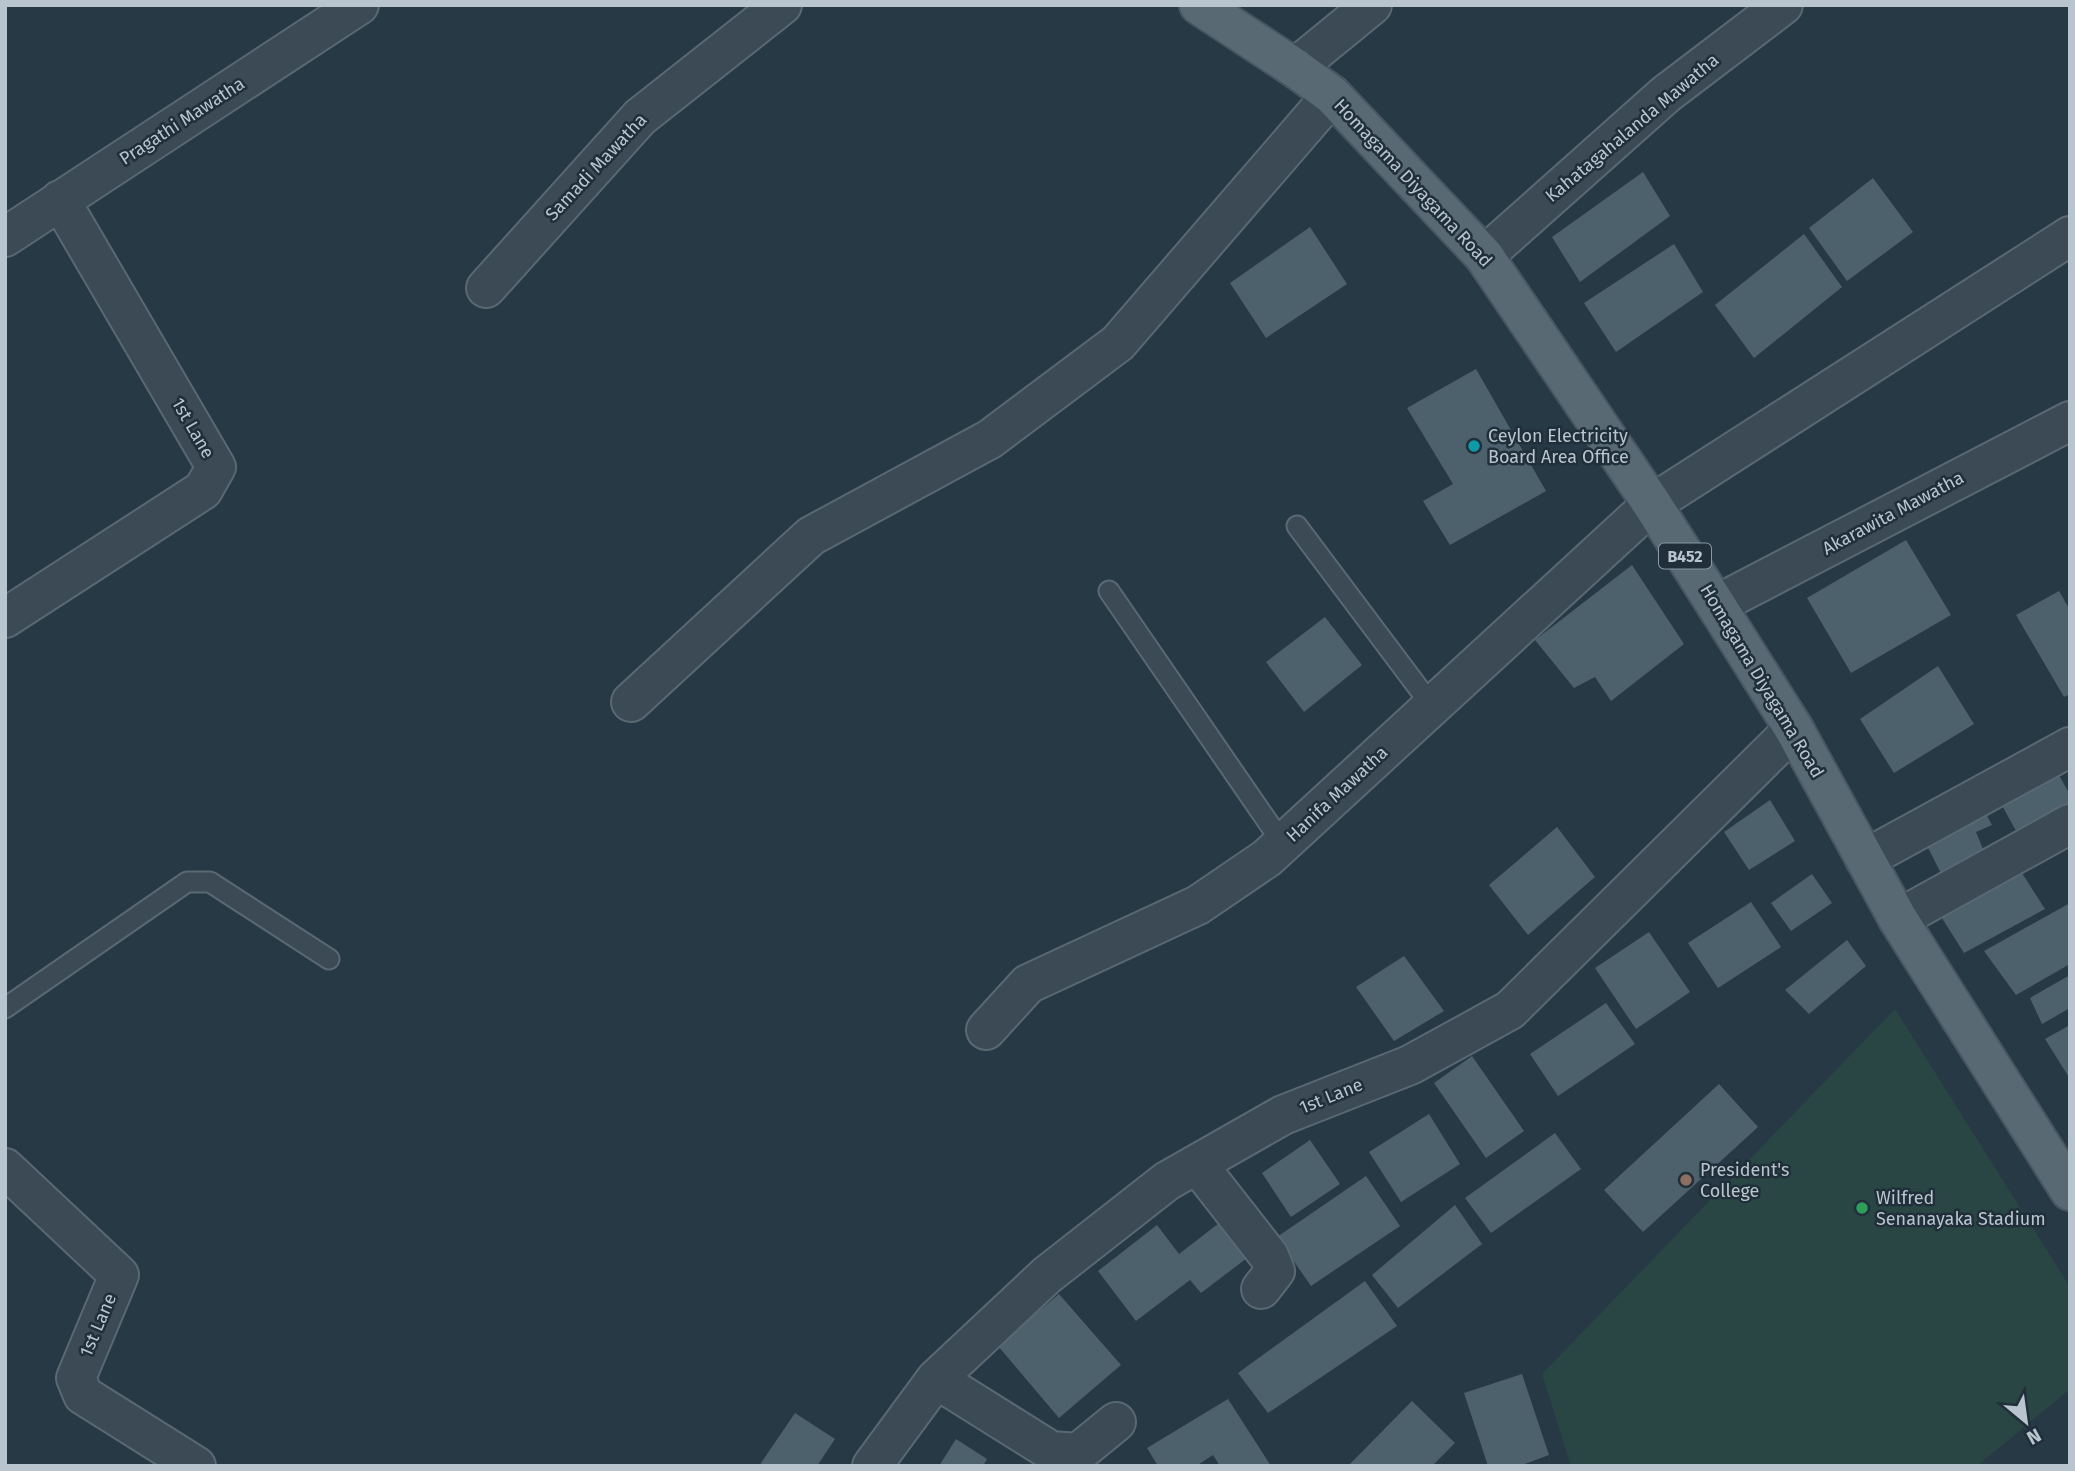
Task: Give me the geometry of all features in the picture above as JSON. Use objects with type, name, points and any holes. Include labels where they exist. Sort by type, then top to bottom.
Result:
[{"type":"main road","name":"Homagama Diyagama Road","points":[[1199,5],[1332,95],[1484,256],[1652,504],[1794,729],[1898,919],[2070,1191]]},
{"type":"street","name":"Pragathi Mawatha","points":[[5,237],[359,5]]},
{"type":"street","name":"Samadi Mawatha","points":[[486,288],[640,117],[782,5]]},
{"type":"street","points":[[1295,68],[1372,5]]},
{"type":"street","name":"Kahatagahalanda Mawatha","points":[[1484,256],[1666,94],[1783,5]]},
{"type":"street","points":[[631,702],[811,536],[990,439],[1118,343],[1332,95]]},
{"type":"street","name":"1st Lane","points":[[5,618],[203,490],[216,467],[60,200]]},
{"type":"street","name":"Hanifa Mawatha","points":[[986,1030],[1028,985],[1198,905],[1267,858],[1652,504],[2070,236]]},
{"type":"street","name":"Akarawita Mawatha","points":[[1716,605],[2070,421]]},
{"type":"street","name":"1st Lane","points":[[872,1466],[936,1379],[1047,1275],[1167,1181],[1283,1115],[1410,1065],[1510,1010],[1794,729]]},
{"type":"street","points":[[1866,859],[2070,747]]},
{"type":"street","points":[[1898,919],[2070,824]]},
{"type":"street","points":[[1197,1164],[1269,1256],[1275,1271],[1261,1289]]},
{"type":"street","name":"1st Lane","points":[[5,1168],[119,1276],[76,1378],[83,1395],[196,1466]]},
{"type":"street","points":[[936,1379],[1051,1451],[1078,1453],[1116,1422]]},
{"type":"lane","points":[[1297,526],[1432,706]]},
{"type":"lane","points":[[1109,591],[1283,844]]},
{"type":"lane","points":[[5,1008],[187,882],[211,882],[329,959]]},
{"type":"green space","name":"Wilfred Senanayaka Stadium","points":[[1895,1009],[2070,1287],[2070,1389],[1977,1466],[1571,1466],[1542,1374]]},
{"type":"building","points":[[1643,172],[1670,216],[1580,282],[1552,237]]},
{"type":"building","points":[[1873,178],[1913,232],[1847,281],[1809,228]]},
{"type":"building","points":[[1310,227],[1347,284],[1266,338],[1230,283]]},
{"type":"building","points":[[1804,234],[1842,287],[1754,358],[1715,305]]},
{"type":"building","points":[[1674,244],[1703,292],[1616,352],[1584,303]]},
{"type":"building","name":"Ceylon Electricity Board Area Office","points":[[1476,369],[1546,491],[1450,545],[1423,501],[1453,484],[1407,408]]},
{"type":"building","points":[[1906,540],[1951,615],[1851,673],[1807,598]]},
{"type":"building","points":[[1632,565],[1684,644],[1611,701],[1595,677],[1574,688],[1535,640]]},
{"type":"building","points":[[2059,591],[2070,610],[2070,694],[2064,697],[2016,615]]},
{"type":"building","points":[[1325,617],[1362,665],[1304,712],[1266,662]]},
{"type":"building","points":[[1938,666],[1974,724],[1894,773],[1860,719]]},
{"type":"building","points":[[2054,766],[2070,795],[2070,809],[2020,838],[1999,800]]},
{"type":"building","points":[[1770,800],[1795,841],[1749,870],[1724,832]]},
{"type":"building","points":[[1986,814],[1992,825],[1976,832],[1987,859],[1946,883],[1924,840]]},
{"type":"building","points":[[1557,827],[1595,877],[1528,935],[1489,885]]},
{"type":"building","points":[[2020,870],[2045,909],[1964,953],[1940,915]]},
{"type":"building","points":[[1812,874],[1832,903],[1791,931],[1771,903]]},
{"type":"building","points":[[1751,902],[1781,947],[1718,988],[1688,943]]},
{"type":"building","points":[[2070,903],[2070,964],[2016,995],[1984,951]]},
{"type":"building","points":[[1649,932],[1690,992],[1636,1029],[1595,968]]},
{"type":"building","points":[[1847,940],[1866,966],[1809,1014],[1785,990]]},
{"type":"building","points":[[1404,956],[1444,1011],[1394,1041],[1356,987]]},
{"type":"building","points":[[2070,975],[2070,1008],[2042,1024],[2030,998]]},
{"type":"building","points":[[1606,1003],[1635,1044],[1558,1096],[1530,1054]]},
{"type":"building","points":[[2070,1025],[2070,1079],[2045,1039]]},
{"type":"building","points":[[1472,1056],[1524,1131],[1486,1158],[1434,1083]]},
{"type":"building","points":[[1719,1084],[1758,1127],[1643,1232],[1604,1190]]},
{"type":"building","points":[[1429,1114],[1460,1164],[1401,1202],[1369,1152]]},
{"type":"building","points":[[1555,1133],[1581,1169],[1491,1233],[1465,1198]]},
{"type":"building","points":[[1310,1140],[1340,1184],[1291,1217],[1262,1173]]},
{"type":"building","points":[[1366,1176],[1400,1226],[1311,1286],[1277,1237]]},
{"type":"building","points":[[1455,1205],[1482,1244],[1398,1308],[1372,1275]]},
{"type":"building","points":[[1223,1220],[1251,1255],[1201,1293],[1190,1280],[1136,1321],[1098,1271],[1157,1225],[1179,1254]]},
{"type":"building","points":[[1365,1281],[1397,1326],[1268,1413],[1238,1373]]},
{"type":"building","points":[[1059,1294],[1121,1365],[1059,1418],[998,1346]]},
{"type":"building","points":[[1522,1374],[1549,1455],[1519,1466],[1488,1466],[1464,1393]]},
{"type":"building","points":[[1228,1399],[1271,1466],[1220,1466],[1213,1455],[1196,1466],[1158,1466],[1147,1448]]},
{"type":"building","points":[[1412,1401],[1455,1443],[1432,1466],[1348,1466]]},
{"type":"building","points":[[795,1413],[835,1439],[817,1466],[759,1466]]},
{"type":"building","points":[[956,1439],[987,1459],[983,1466],[939,1466]]},
{"type":"place","name":"Ceylon Electricity Board Area Office","points":[[1474,446]]},
{"type":"place","name":"President's College","points":[[1686,1180]]},
{"type":"place","name":"Wilfred Senanayaka Stadium","points":[[1862,1208]]}]
